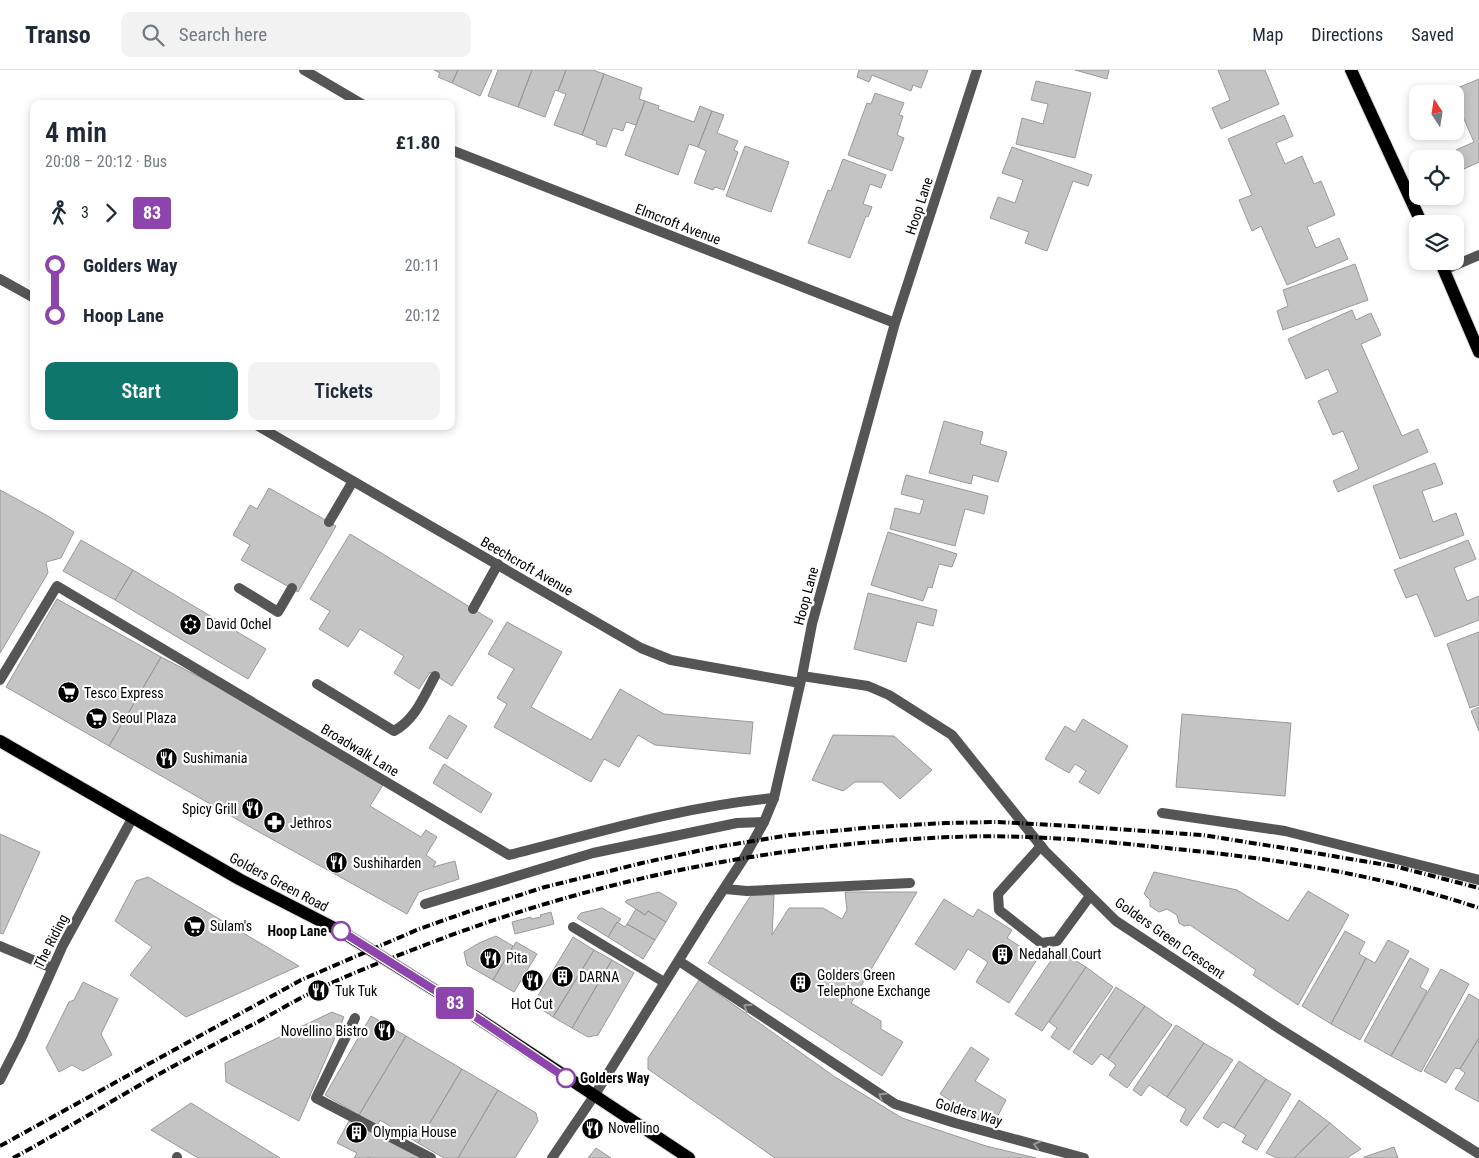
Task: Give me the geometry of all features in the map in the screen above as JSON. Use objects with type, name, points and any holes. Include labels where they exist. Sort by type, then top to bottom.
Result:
[{"type":"main road","points":[[1351,70],[1418,215]]},
{"type":"main road","points":[[1444,270],[1479,352]]},
{"type":"main road","name":"Golders Green Road","points":[[0,741],[239,879],[342,932],[455,1003],[689,1158]]},
{"type":"street","points":[[304,70],[355,100]]},
{"type":"street","name":"Hoop Lane","points":[[552,1158],[594,1096],[664,982],[679,962],[725,889],[764,822],[774,798],[812,624],[896,323],[977,70]]},
{"type":"street","name":"Elmcroft Avenue","points":[[455,152],[896,323]]},
{"type":"street","points":[[1464,259],[1479,255]]},
{"type":"street","points":[[0,279],[30,296]]},
{"type":"street","name":"Beechcroft Avenue","points":[[265,430],[641,648],[671,660],[801,679]]},
{"type":"street","points":[[329,522],[353,481]]},
{"type":"street","points":[[473,609],[498,564]]},
{"type":"street","name":"Broadwalk Lane","points":[[0,680],[57,586],[509,854],[688,810],[745,800],[774,798]]},
{"type":"street","points":[[239,588],[278,612],[292,588]]},
{"type":"street","points":[[317,684],[394,731],[412,717],[435,676]]},
{"type":"street","name":"Golders Green Crescent","points":[[801,679],[868,686],[889,695],[952,734],[1041,846],[1116,922],[1280,1029],[1479,1154]]},
{"type":"street","points":[[1162,813],[1285,831],[1479,880]]},
{"type":"street","name":"The Riding","points":[[0,1080],[21,1040],[63,945],[133,817]]},
{"type":"street","points":[[425,904],[593,853],[738,824],[764,822]]},
{"type":"street","points":[[1041,846],[998,894],[999,910],[1041,942],[1057,941],[1090,896]]},
{"type":"street","points":[[725,889],[747,891],[910,883]]},
{"type":"street","points":[[573,927],[664,982]]},
{"type":"street","points":[[0,946],[52,968]]},
{"type":"street","name":"Golders Way","points":[[679,962],[895,1104],[955,1123],[1084,1158]]},
{"type":"street","points":[[355,1018],[316,1098],[432,1158]]},
{"type":"building","points":[[434,70],[458,70],[452,83],[438,77],[440,73]]},
{"type":"building","points":[[458,70],[492,70],[480,96],[452,83]]},
{"type":"building","points":[[498,70],[532,70],[518,107],[488,96]]},
{"type":"building","points":[[532,70],[566,70],[558,91],[555,90],[545,117],[518,107]]},
{"type":"building","points":[[566,70],[593,70],[604,74],[582,135],[554,125],[566,94],[558,91]]},
{"type":"building","points":[[859,70],[928,70],[921,88],[913,85],[911,91],[872,75],[869,82],[857,77]]},
{"type":"building","points":[[1075,70],[1109,70],[1107,79]]},
{"type":"building","points":[[1218,70],[1265,70],[1279,104],[1221,129],[1212,108],[1230,100]]},
{"type":"building","points":[[604,74],[642,88],[639,99],[645,101],[636,125],[626,122],[623,131],[613,128],[606,147],[596,144],[597,141],[582,135]]},
{"type":"building","points":[[1479,79],[1479,162],[1464,169],[1464,150],[1456,150],[1474,142],[1464,119],[1464,85]]},
{"type":"building","points":[[1036,81],[1091,93],[1075,158],[1016,144],[1022,118],[1043,124],[1048,104],[1031,100]]},
{"type":"building","points":[[875,93],[904,103],[899,115],[903,116],[897,135],[904,138],[892,171],[848,155],[867,103],[871,104]]},
{"type":"building","points":[[645,101],[659,106],[658,109],[694,122],[700,106],[712,111],[698,147],[689,144],[678,175],[625,155]]},
{"type":"building","points":[[712,111],[724,115],[717,133],[738,141],[734,150],[738,152],[724,190],[715,187],[713,190],[694,183],[706,151],[698,147]]},
{"type":"building","points":[[1284,115],[1293,136],[1276,143],[1285,164],[1302,156],[1314,184],[1321,181],[1335,215],[1307,227],[1316,248],[1339,238],[1348,259],[1287,285],[1261,226],[1252,231],[1239,200],[1252,195],[1228,139]]},
{"type":"building","points":[[745,146],[789,162],[771,212],[726,196]]},
{"type":"building","points":[[1012,147],[1092,175],[1088,186],[1073,181],[1047,251],[1025,243],[1029,232],[990,218],[998,197],[1015,203],[1023,180],[1002,173]]},
{"type":"building","points":[[843,159],[886,175],[881,188],[870,184],[863,204],[872,207],[868,217],[866,216],[850,258],[808,243],[828,190],[831,191]]},
{"type":"building","points":[[1355,264],[1368,300],[1283,330],[1277,311],[1288,306],[1283,290]]},
{"type":"building","points":[[1352,310],[1356,320],[1371,313],[1381,335],[1361,344],[1402,436],[1418,429],[1428,452],[1338,492],[1333,481],[1359,469],[1343,431],[1333,435],[1318,401],[1338,392],[1328,369],[1306,379],[1288,339]]},
{"type":"building","points":[[944,421],[983,432],[980,444],[1007,452],[998,482],[973,475],[971,484],[929,473]]},
{"type":"building","points":[[1435,463],[1443,484],[1422,491],[1433,522],[1456,513],[1464,535],[1400,559],[1373,486]]},
{"type":"building","points":[[906,475],[988,496],[984,514],[965,509],[955,546],[890,529],[895,508],[920,514],[924,500],[901,494]]},
{"type":"building","points":[[269,488],[336,526],[298,592],[241,560],[250,545],[233,535],[250,505],[257,509]]},
{"type":"building","points":[[0,490],[74,532],[61,558],[46,562],[48,573],[0,653]]},
{"type":"building","points":[[888,532],[957,554],[952,567],[939,564],[932,588],[928,587],[923,601],[871,585]]},
{"type":"building","points":[[350,534],[493,621],[452,686],[430,672],[419,689],[394,673],[404,656],[360,629],[348,647],[319,629],[330,611],[310,599]]},
{"type":"building","points":[[81,540],[133,570],[115,600],[63,571]]},
{"type":"building","points":[[1468,540],[1476,559],[1454,568],[1467,601],[1479,596],[1479,620],[1435,637],[1417,594],[1406,598],[1394,570]]},
{"type":"building","name":"David Ochel","points":[[133,570],[266,649],[248,679],[115,600]]},
{"type":"building","points":[[868,593],[937,610],[933,626],[917,622],[906,662],[854,649]]},
{"type":"building","points":[[57,599],[161,657],[109,746],[6,687]]},
{"type":"building","points":[[507,622],[562,652],[531,707],[591,740],[620,689],[664,714],[753,722],[750,754],[655,745],[638,735],[619,767],[604,759],[591,782],[494,727],[507,704],[497,698],[514,669],[488,654]]},
{"type":"building","points":[[1479,632],[1479,705],[1470,708],[1447,644]]},
{"type":"building","points":[[161,657],[209,682],[383,785],[370,806],[421,837],[426,830],[437,837],[426,855],[436,862],[433,867],[455,861],[459,879],[419,892],[407,914],[109,746]]},
{"type":"building","points":[[1479,707],[1479,731],[1471,711]]},
{"type":"building","points":[[1182,714],[1291,723],[1285,796],[1176,787]]},
{"type":"building","points":[[449,715],[467,726],[447,759],[429,748]]},
{"type":"building","points":[[1083,719],[1128,746],[1099,794],[1079,782],[1086,771],[1075,764],[1069,773],[1045,759],[1065,726],[1075,732]]},
{"type":"building","points":[[833,735],[894,736],[932,770],[900,799],[882,782],[855,782],[843,791],[812,780]]},
{"type":"building","points":[[444,764],[492,794],[481,813],[433,783]]},
{"type":"building","points":[[0,834],[40,852],[3,934],[0,933]]},
{"type":"building","points":[[1154,872],[1237,890],[1288,921],[1308,891],[1349,915],[1298,1005],[1253,975],[1256,970],[1190,925],[1184,926],[1179,923],[1177,915],[1167,909],[1159,912],[1150,906],[1150,900],[1144,894]]},
{"type":"building","points":[[148,877],[299,966],[186,1017],[130,975],[152,947],[115,921],[136,881]]},
{"type":"building","points":[[659,892],[677,903],[666,922],[648,911],[645,915],[625,902],[627,900]]},
{"type":"building","name":"Golders Green Telephone Exchange","points":[[845,892],[917,892],[851,1003],[881,1021],[881,1029],[903,1042],[882,1076],[708,963],[751,895],[774,895],[772,935],[789,908],[823,908],[842,919],[847,910]]},
{"type":"building","name":"Nedahall Court","points":[[944,899],[973,917],[978,909],[1012,930],[1007,938],[1038,958],[1009,1003],[976,982],[988,962],[968,949],[955,970],[915,944]]},
{"type":"building","points":[[602,908],[621,919],[608,937],[577,918],[581,913]]},
{"type":"building","points":[[636,909],[645,915],[648,911],[666,922],[655,940],[627,924]]},
{"type":"building","points":[[551,912],[554,924],[515,934],[512,922],[531,917],[531,919],[541,917],[540,915]]},
{"type":"building","points":[[617,922],[625,927],[627,924],[655,940],[643,959],[608,937]]},
{"type":"building","points":[[1345,931],[1365,942],[1359,954],[1366,958],[1331,1024],[1302,1006]]},
{"type":"building","points":[[496,936],[513,946],[493,980],[467,965],[464,952]]},
{"type":"building","name":"DARNA","points":[[573,937],[594,950],[553,1017],[533,1004]]},
{"type":"building","points":[[1388,940],[1409,951],[1360,1040],[1331,1024],[1366,958],[1375,963]]},
{"type":"building","points":[[516,942],[537,954],[514,992],[493,980]]},
{"type":"building","points":[[594,950],[612,960],[572,1028],[553,1017]]},
{"type":"building","points":[[1058,950],[1086,967],[1042,1031],[1015,1014]]},
{"type":"building","points":[[1410,958],[1429,969],[1420,987],[1427,991],[1391,1056],[1364,1041]]},
{"type":"building","points":[[612,960],[634,973],[598,1035],[588,1037],[572,1028]]},
{"type":"building","points":[[1086,967],[1113,987],[1069,1050],[1051,1037],[1057,1028],[1049,1022]]},
{"type":"building","points":[[1441,969],[1469,984],[1421,1072],[1391,1056]]},
{"type":"building","points":[[699,980],[835,1077],[902,1118],[986,1146],[1036,1158],[775,1158],[648,1069],[648,1058]]},
{"type":"building","points":[[83,982],[118,999],[101,1034],[112,1055],[83,1071],[72,1065],[59,1072],[46,1048],[69,1002],[74,1000]]},
{"type":"building","points":[[1116,987],[1145,1006],[1108,1059],[1101,1054],[1092,1065],[1073,1052]]},
{"type":"building","points":[[1469,994],[1479,1000],[1479,1038],[1460,1069],[1455,1068],[1446,1083],[1424,1071]]},
{"type":"building","points":[[1145,1006],[1172,1025],[1127,1088],[1109,1075],[1116,1065],[1108,1059]]},
{"type":"building","points":[[332,1012],[344,1017],[299,1121],[226,1082],[225,1063]]},
{"type":"building","points":[[371,1016],[406,1036],[359,1115],[325,1095]]},
{"type":"building","points":[[1176,1025],[1204,1043],[1167,1097],[1149,1085],[1141,1096],[1133,1090]]},
{"type":"building","points":[[406,1036],[462,1069],[418,1143],[380,1120],[377,1126],[359,1115]]},
{"type":"building","points":[[1479,1038],[1479,1102],[1455,1089],[1465,1073],[1460,1069]]},
{"type":"building","points":[[1204,1043],[1233,1060],[1187,1126],[1180,1121],[1186,1109],[1167,1097]]},
{"type":"building","points":[[971,1047],[989,1059],[975,1081],[1006,1100],[994,1123],[959,1115],[962,1108],[940,1094]]},
{"type":"building","points":[[1239,1061],[1266,1079],[1234,1128],[1223,1122],[1218,1128],[1203,1118]]},
{"type":"building","points":[[462,1069],[498,1090],[458,1158],[444,1158],[418,1143]]},
{"type":"building","points":[[1266,1079],[1291,1094],[1257,1150],[1242,1142],[1246,1135],[1234,1128]]},
{"type":"building","points":[[498,1090],[536,1113],[538,1121],[515,1158],[458,1158]]},
{"type":"building","points":[[1299,1100],[1330,1123],[1294,1158],[1277,1158],[1266,1153]]},
{"type":"building","points":[[191,1103],[280,1158],[198,1158],[151,1130]]},
{"type":"building","name":"Olympia House","points":[[349,1121],[421,1158],[354,1158],[357,1153],[337,1143]]},
{"type":"building","points":[[1330,1123],[1361,1149],[1347,1158],[1294,1158]]},
{"type":"building","points":[[1394,1147],[1398,1158],[1364,1158],[1364,1157]]},
{"type":"building","points":[[596,1148],[611,1158],[588,1158]]},
{"type":"railway","points":[[0,1146],[301,980],[419,929],[545,887],[711,848],[790,835],[875,827],[998,822],[1202,835],[1398,867],[1479,888]]},
{"type":"railway","points":[[13,1158],[161,1073],[337,980],[488,922],[553,902],[618,884],[750,857],[885,841],[952,837],[1008,836],[1064,839],[1215,853],[1291,863],[1405,886],[1479,908]]},
{"type":"bus line","name":"83","points":[[341,931],[455,1003],[566,1078]]},
{"type":"place","name":"David Ochel","points":[[190,624]]},
{"type":"place","name":"Tesco Express","points":[[68,693]]},
{"type":"place","name":"Seoul Plaza","points":[[96,718]]},
{"type":"place","name":"Sushimania","points":[[167,758]]},
{"type":"place","name":"Spicy Grill","points":[[253,809]]},
{"type":"place","name":"Jethros","points":[[274,823]]},
{"type":"place","name":"Sushiharden","points":[[337,863]]},
{"type":"place","name":"Sulam's","points":[[194,926]]},
{"type":"place","name":"Hoop Lane","points":[[341,931]]},
{"type":"place","name":"Nedahall Court","points":[[1003,954]]},
{"type":"place","name":"Pita","points":[[490,958]]},
{"type":"place","name":"DARNA","points":[[563,977]]},
{"type":"place","name":"Hot Cut","points":[[532,981]]},
{"type":"place","name":"Golders Green Telephone Exchange","points":[[801,983]]},
{"type":"place","name":"Tuk Tuk","points":[[319,991]]},
{"type":"place","name":"Novellino Bistro","points":[[384,1031]]},
{"type":"place","name":"Golders Way","points":[[566,1078]]},
{"type":"place","name":"Novellino","points":[[592,1128]]},
{"type":"place","name":"Olympia House","points":[[357,1132]]}]
